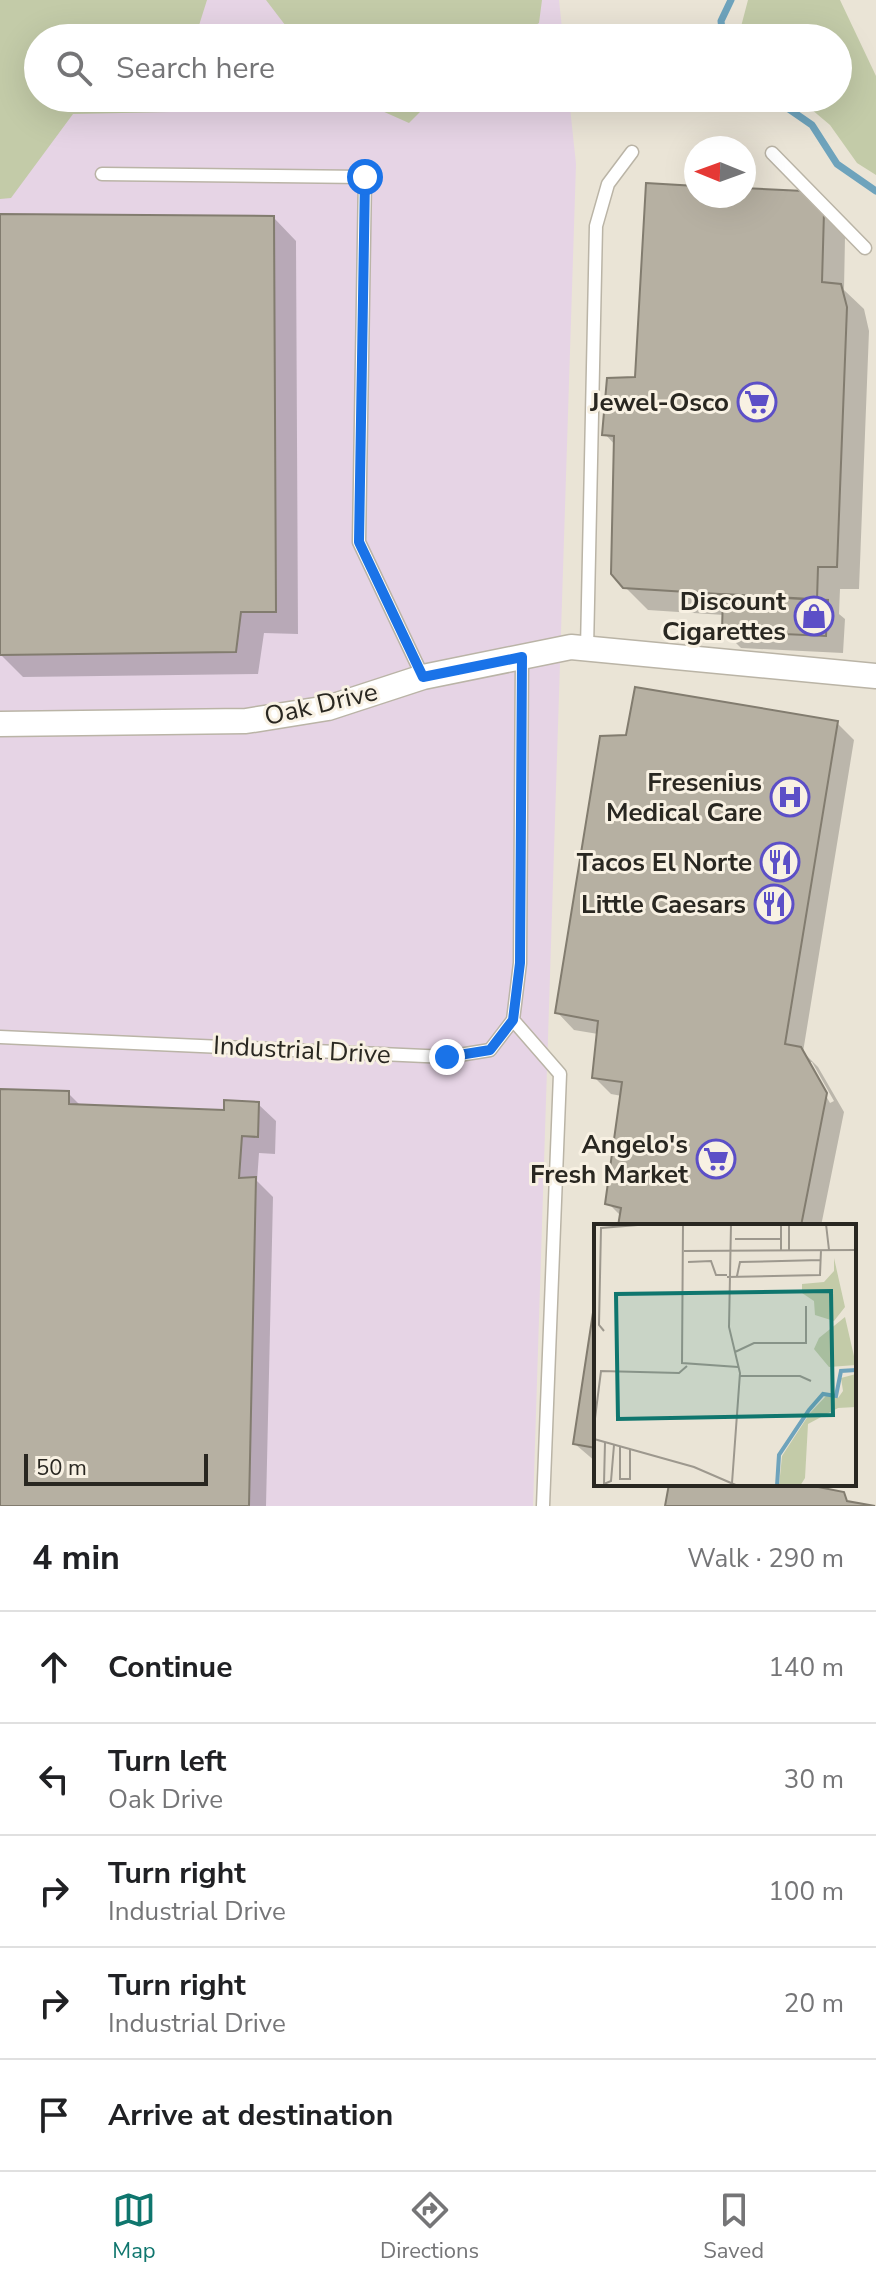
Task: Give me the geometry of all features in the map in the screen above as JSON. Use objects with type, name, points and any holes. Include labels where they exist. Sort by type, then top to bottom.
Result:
[{"type":"street","name":"Oak Drive","points":[[0,724],[246,721],[328,708],[423,677],[571,647],[876,676]]},
{"type":"lane","points":[[587,649],[596,226],[608,184],[632,152]]},
{"type":"lane","points":[[772,153],[865,248]]},
{"type":"lane","points":[[102,174],[365,177],[359,542],[423,677]]},
{"type":"lane","points":[[522,657],[520,963],[513,1020],[560,1074],[543,1506]]},
{"type":"lane","name":"Industrial Drive","points":[[0,1037],[447,1057],[490,1050],[513,1020]]},
{"type":"shaded area","points":[[0,0],[559,0],[562,24],[24,24],[24,112],[570,112],[576,164],[533,1506],[0,1506]]},
{"type":"green space","points":[[0,0],[207,0],[199,24],[24,24],[24,112],[171,112],[73,114],[11,198],[0,199]]},
{"type":"green space","points":[[266,0],[542,0],[537,24],[284,24]]},
{"type":"green space","points":[[748,0],[840,0],[851,24],[742,24]]},
{"type":"green space","points":[[852,25],[876,76],[876,175],[857,163],[830,125],[815,112],[852,112]]},
{"type":"green space","points":[[384,112],[420,112],[409,123]]},
{"type":"building","points":[[646,183],[684,185],[684,208],[756,208],[756,189],[804,191],[824,212],[822,282],[841,284],[847,307],[837,567],[818,567],[817,600],[623,588],[611,574],[614,436],[602,435],[607,378],[635,377]]},
{"type":"building","points":[[0,214],[274,216],[276,612],[241,612],[236,652],[0,655]]},
{"type":"building","points":[[723,594],[828,600],[826,636],[722,631]]},
{"type":"building","points":[[635,687],[838,721],[785,1044],[801,1047],[827,1093],[801,1224],[618,1224],[621,1208],[605,1204],[622,1082],[592,1078],[598,1021],[555,1013],[600,736],[626,735]]},
{"type":"building","points":[[0,1089],[69,1091],[69,1104],[224,1110],[224,1100],[259,1102],[258,1137],[242,1136],[239,1178],[256,1177],[249,1506],[0,1506]]},
{"type":"building","points":[[594,1306],[594,1448],[573,1444]]},
{"type":"building","points":[[669,1486],[813,1486],[844,1492],[847,1501],[875,1506],[665,1506]]},
{"type":"waterway","points":[[721,24],[731,0]]},
{"type":"waterway","points":[[793,112],[812,125],[837,164],[876,191]]},
{"type":"place","name":"Jewel-Osco","points":[[757,402]]},
{"type":"place","name":"Discount Cigarettes","points":[[814,616]]},
{"type":"place","name":"Fresenius Medical Care","points":[[790,797]]},
{"type":"place","name":"Tacos El Norte","points":[[780,862]]},
{"type":"place","name":"Little Caesars","points":[[774,904]]},
{"type":"place","name":"Angelo's Fresh Market","points":[[716,1159]]},
{"type":"route","points":[[365,177],[359,542],[423,677],[522,657],[520,963],[513,1020],[490,1050],[447,1057]]}]
